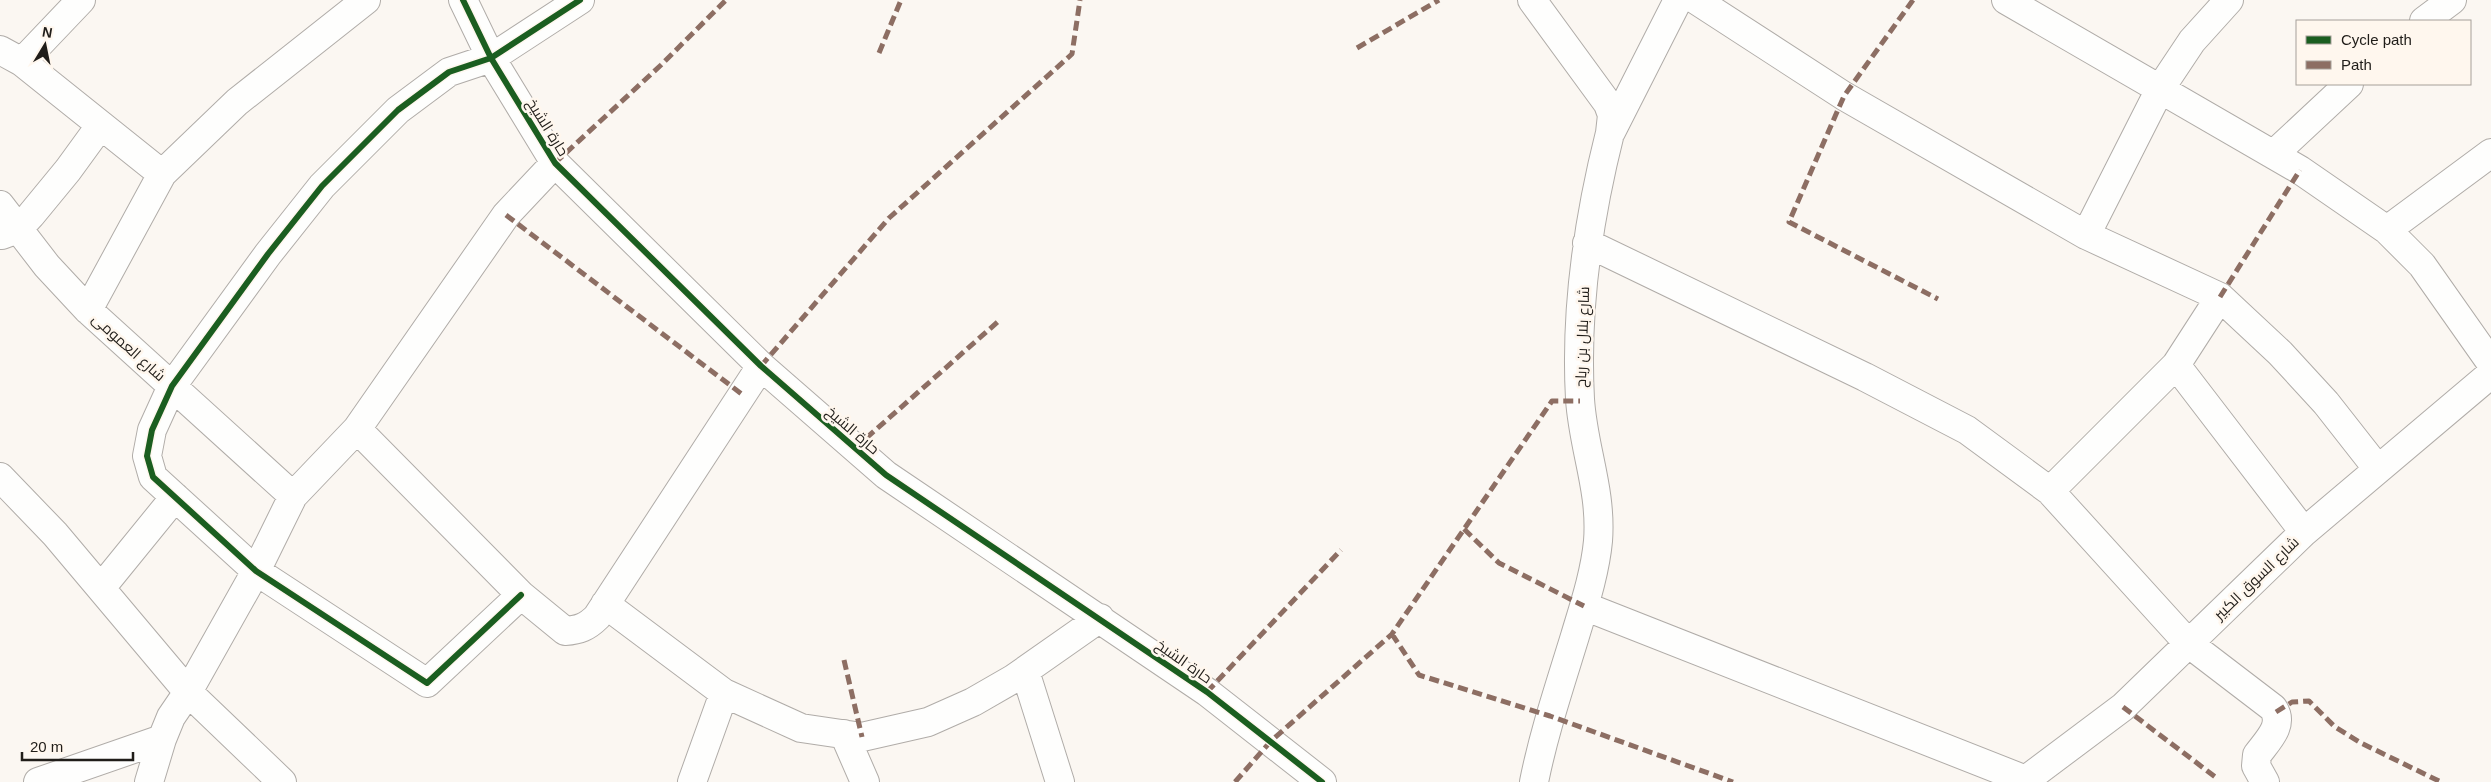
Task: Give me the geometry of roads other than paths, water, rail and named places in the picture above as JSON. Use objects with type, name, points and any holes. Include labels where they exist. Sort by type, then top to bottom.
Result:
[{"type":"street","points":[[81,0],[11,56],[162,174]]},
{"type":"street","points":[[88,310],[162,174],[237,102],[366,0]]},
{"type":"street","name":"حارة الشيخ","points":[[463,0],[491,58],[555,163],[762,366],[886,475],[1207,692],[1322,782]]},
{"type":"street","points":[[521,595],[427,684],[256,571],[153,477],[147,456],[152,430],[172,386],[268,254],[322,186],[398,110],[449,72],[491,58],[580,0]]},
{"type":"street","name":"شارع بلال بن رباح","points":[[1532,0],[1608,104],[1612,115],[1587,243],[1578,345],[1580,401],[1600,508],[1598,543],[1584,606],[1550,716],[1534,782]]},
{"type":"street","points":[[1610,133],[1678,0]]},
{"type":"street","points":[[1696,0],[1844,96],[2086,235],[2220,297],[2280,353],[2326,403],[2377,468]]},
{"type":"street","points":[[2006,0],[2274,154],[2387,230],[2422,265],[2491,363]]},
{"type":"street","points":[[2086,235],[2160,89],[2192,41],[2229,0]]},
{"type":"street","points":[[2425,20],[2452,0]]},
{"type":"street","points":[[2274,154],[2348,85]]},
{"type":"street","points":[[9,232],[68,170],[100,126]]},
{"type":"street","points":[[2387,230],[2491,153]]},
{"type":"street","points":[[149,782],[171,717],[188,692],[256,571],[293,496],[357,429],[506,214],[555,163]]},
{"type":"street","name":"شارع العمومى","points":[[0,205],[9,232],[47,266],[88,310],[293,496]]},
{"type":"street","points":[[1587,243],[1856,372],[1967,430],[2050,491],[2188,643],[2276,712],[2278,724],[2257,755],[2256,761],[2265,782]]},
{"type":"street","points":[[2050,491],[2176,366],[2220,297]]},
{"type":"street","points":[[357,429],[521,595],[564,631],[588,626],[606,604],[762,366]]},
{"type":"street","points":[[2176,366],[2304,532]]},
{"type":"street","name":"شارع السوق الكبير","points":[[2027,781],[2123,707],[2304,532],[2377,468],[2491,374]]},
{"type":"street","points":[[0,477],[55,534],[188,692],[282,782]]},
{"type":"street","points":[[101,588],[175,497]]},
{"type":"street","points":[[606,604],[724,693],[801,728],[862,736],[928,722],[973,702],[1025,671],[1100,618]]},
{"type":"street","points":[[1584,606],[2027,781]]},
{"type":"street","points":[[1025,671],[1060,782]]},
{"type":"street","points":[[692,782],[724,693]]},
{"type":"street","points":[[844,734],[865,782]]},
{"type":"street","points":[[38,782],[162,739]]}]
